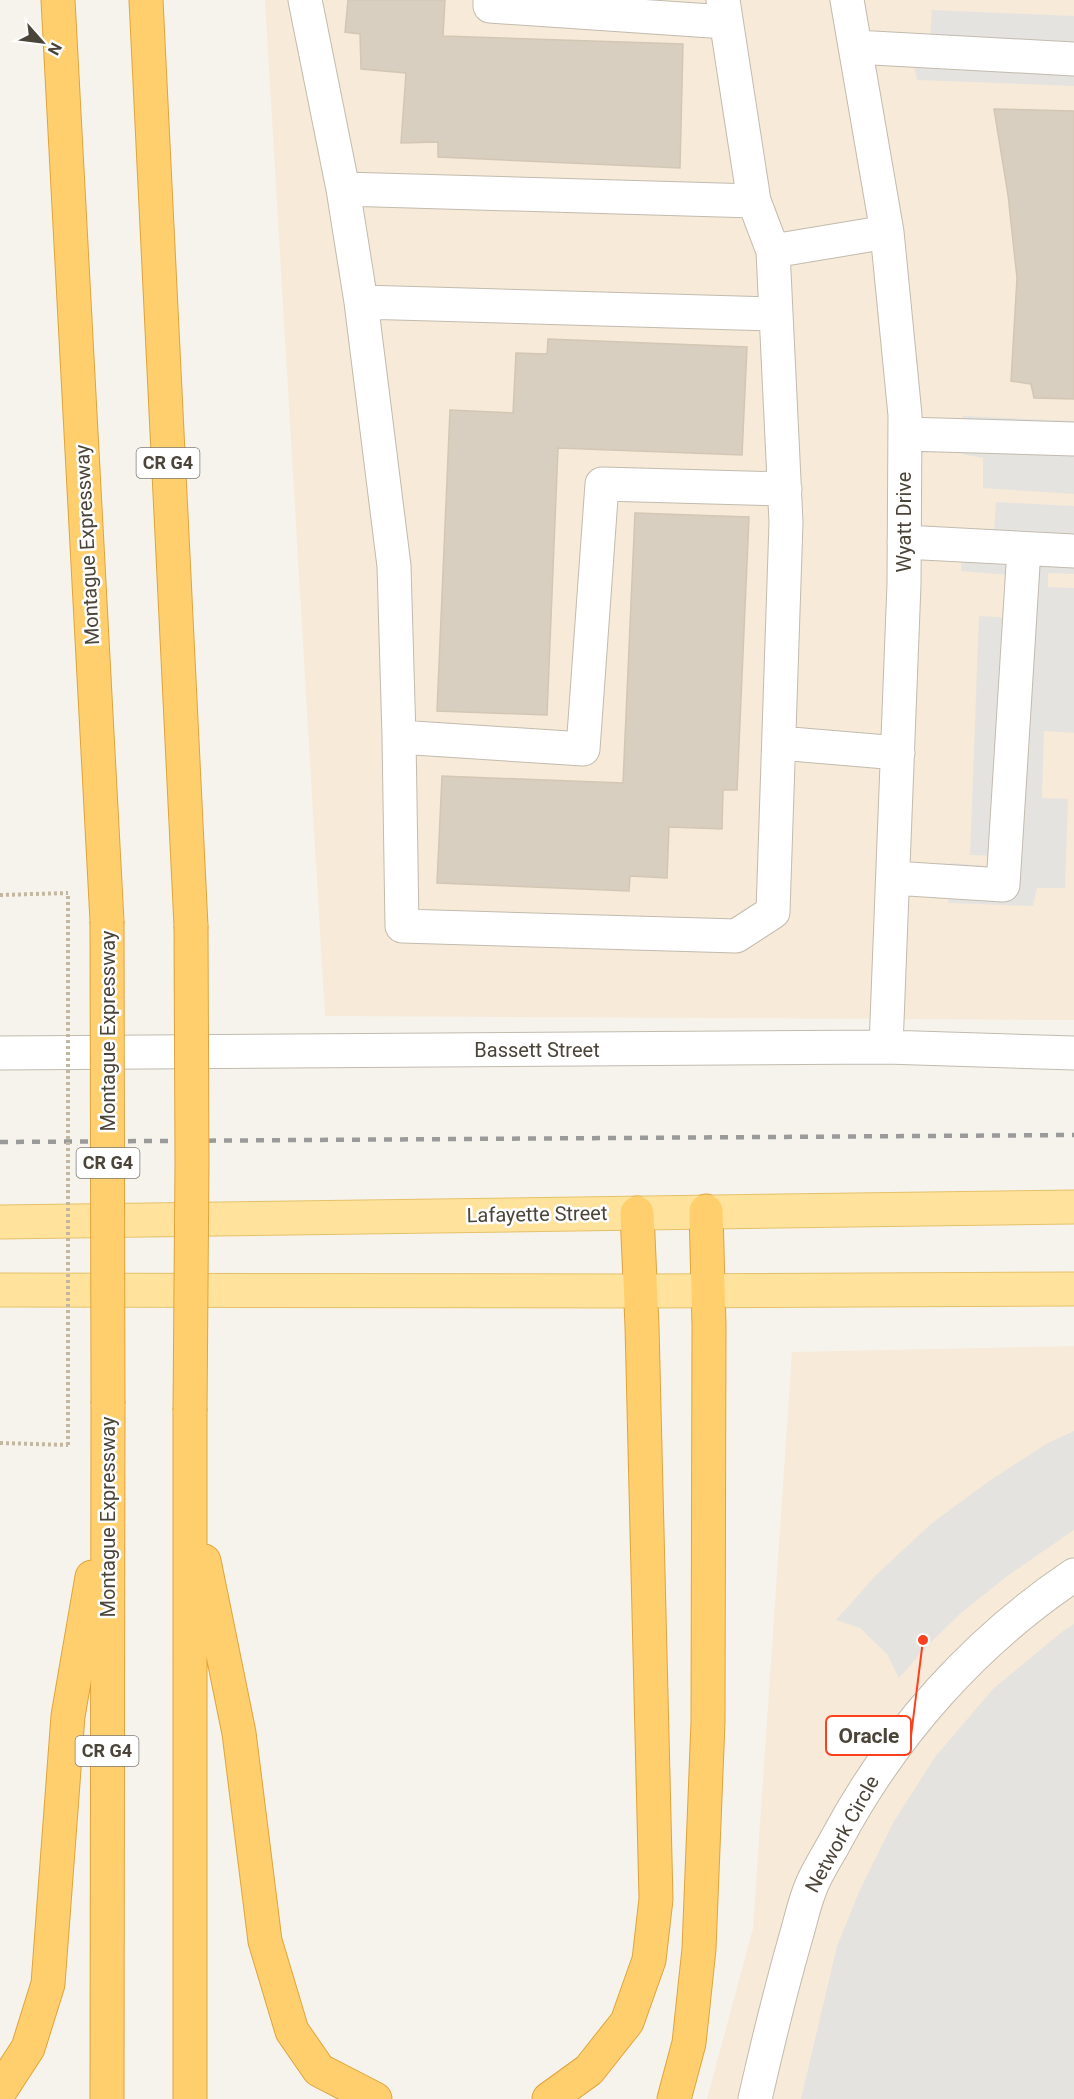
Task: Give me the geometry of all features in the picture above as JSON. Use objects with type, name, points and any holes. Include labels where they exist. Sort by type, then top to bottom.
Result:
[{"type":"highway","name":"Montague Expressway","points":[[58,0],[107,921],[107,2099]]},
{"type":"highway","name":"CR G4","points":[[146,0],[191,926],[190,2099]]},
{"type":"highway","points":[[674,2099],[689,2043],[699,1949],[708,1722],[706,1211]]},
{"type":"highway","points":[[549,2099],[589,2070],[627,2022],[649,1960],[656,1899],[641,1291],[637,1213]]},
{"type":"highway","points":[[0,2091],[28,2048],[48,1984],[68,1716],[107,1486]]},
{"type":"highway","points":[[190,1491],[239,1733],[265,1941],[292,2031],[320,2070],[375,2099]]},
{"type":"main road","name":"Lafayette Street","points":[[0,1222],[1074,1207]]},
{"type":"main road","points":[[0,1290],[1074,1289]]},
{"type":"street","points":[[305,0],[343,189],[361,303],[394,566],[402,926],[736,936],[773,912],[786,522],[773,251],[754,201],[724,11],[490,6],[490,0]]},
{"type":"street","name":"Wyatt Drive","points":[[847,0],[887,232],[905,415],[898,753],[886,1047]]},
{"type":"street","points":[[855,47],[1074,59]]},
{"type":"street","points":[[343,189],[754,201]]},
{"type":"street","points":[[773,251],[887,232]]},
{"type":"street","points":[[361,303],[776,314]]},
{"type":"street","points":[[905,434],[1074,439]]},
{"type":"street","points":[[399,737],[583,749],[602,484],[785,489]]},
{"type":"street","points":[[904,542],[1074,551]]},
{"type":"street","points":[[893,878],[1003,885],[1024,549]]},
{"type":"street","points":[[779,743],[898,753]]},
{"type":"street","name":"Bassett Street","points":[[0,1053],[886,1047],[1074,1053]]},
{"type":"street","name":"Network Circle","points":[[755,2099],[779,1995],[809,1890],[844,1824],[877,1771],[927,1705],[977,1652],[1039,1598],[1074,1575]]},
{"type":"path","points":[[0,895],[68,893],[68,1445],[0,1443]]},
{"type":"shaded area","points":[[265,0],[1074,0],[1074,1020],[325,1016]]},
{"type":"shaded area","points":[[932,10],[1074,16],[1074,86],[917,80],[909,40],[930,40]]},
{"type":"shaded area","points":[[963,416],[1074,421],[1074,494],[983,488],[983,458],[962,454]]},
{"type":"shaded area","points":[[996,502],[1074,506],[1074,574],[1048,573],[1048,587],[1074,588],[1074,733],[1044,731],[1042,798],[1068,799],[1065,888],[1037,888],[1033,906],[948,903],[950,863],[998,867],[999,856],[970,855],[979,616],[1009,618],[1010,575],[961,571],[963,528],[994,530]]},
{"type":"shaded area","points":[[1074,1346],[1074,2099],[707,2099],[753,1928],[792,1352]]},
{"type":"shaded area","points":[[1074,1431],[1074,1530],[1010,1574],[961,1613],[899,1678],[887,1654],[860,1628],[836,1620],[875,1576],[932,1523],[992,1479],[1048,1443]]},
{"type":"shaded area","points":[[1074,1624],[1074,2099],[801,2099],[837,1946],[859,1892],[893,1823],[935,1757],[993,1689]]},
{"type":"building","points":[[348,0],[445,0],[443,36],[683,44],[680,168],[438,157],[438,142],[401,143],[406,73],[361,69],[360,34],[345,32]]},
{"type":"building","points":[[994,109],[1074,111],[1074,399],[1034,398],[1031,384],[1011,381],[1017,278],[1008,195]]},
{"type":"building","points":[[548,339],[747,347],[742,455],[558,448],[547,715],[437,711],[450,410],[513,413],[516,353],[547,354]]},
{"type":"building","points":[[635,513],[749,517],[737,790],[723,790],[722,829],[669,827],[667,878],[630,876],[629,891],[437,883],[442,776],[623,783]]},
{"type":"railway","points":[[0,1142],[1074,1135]]},
{"type":"place","name":"Oracle","points":[[923,1640]]}]
